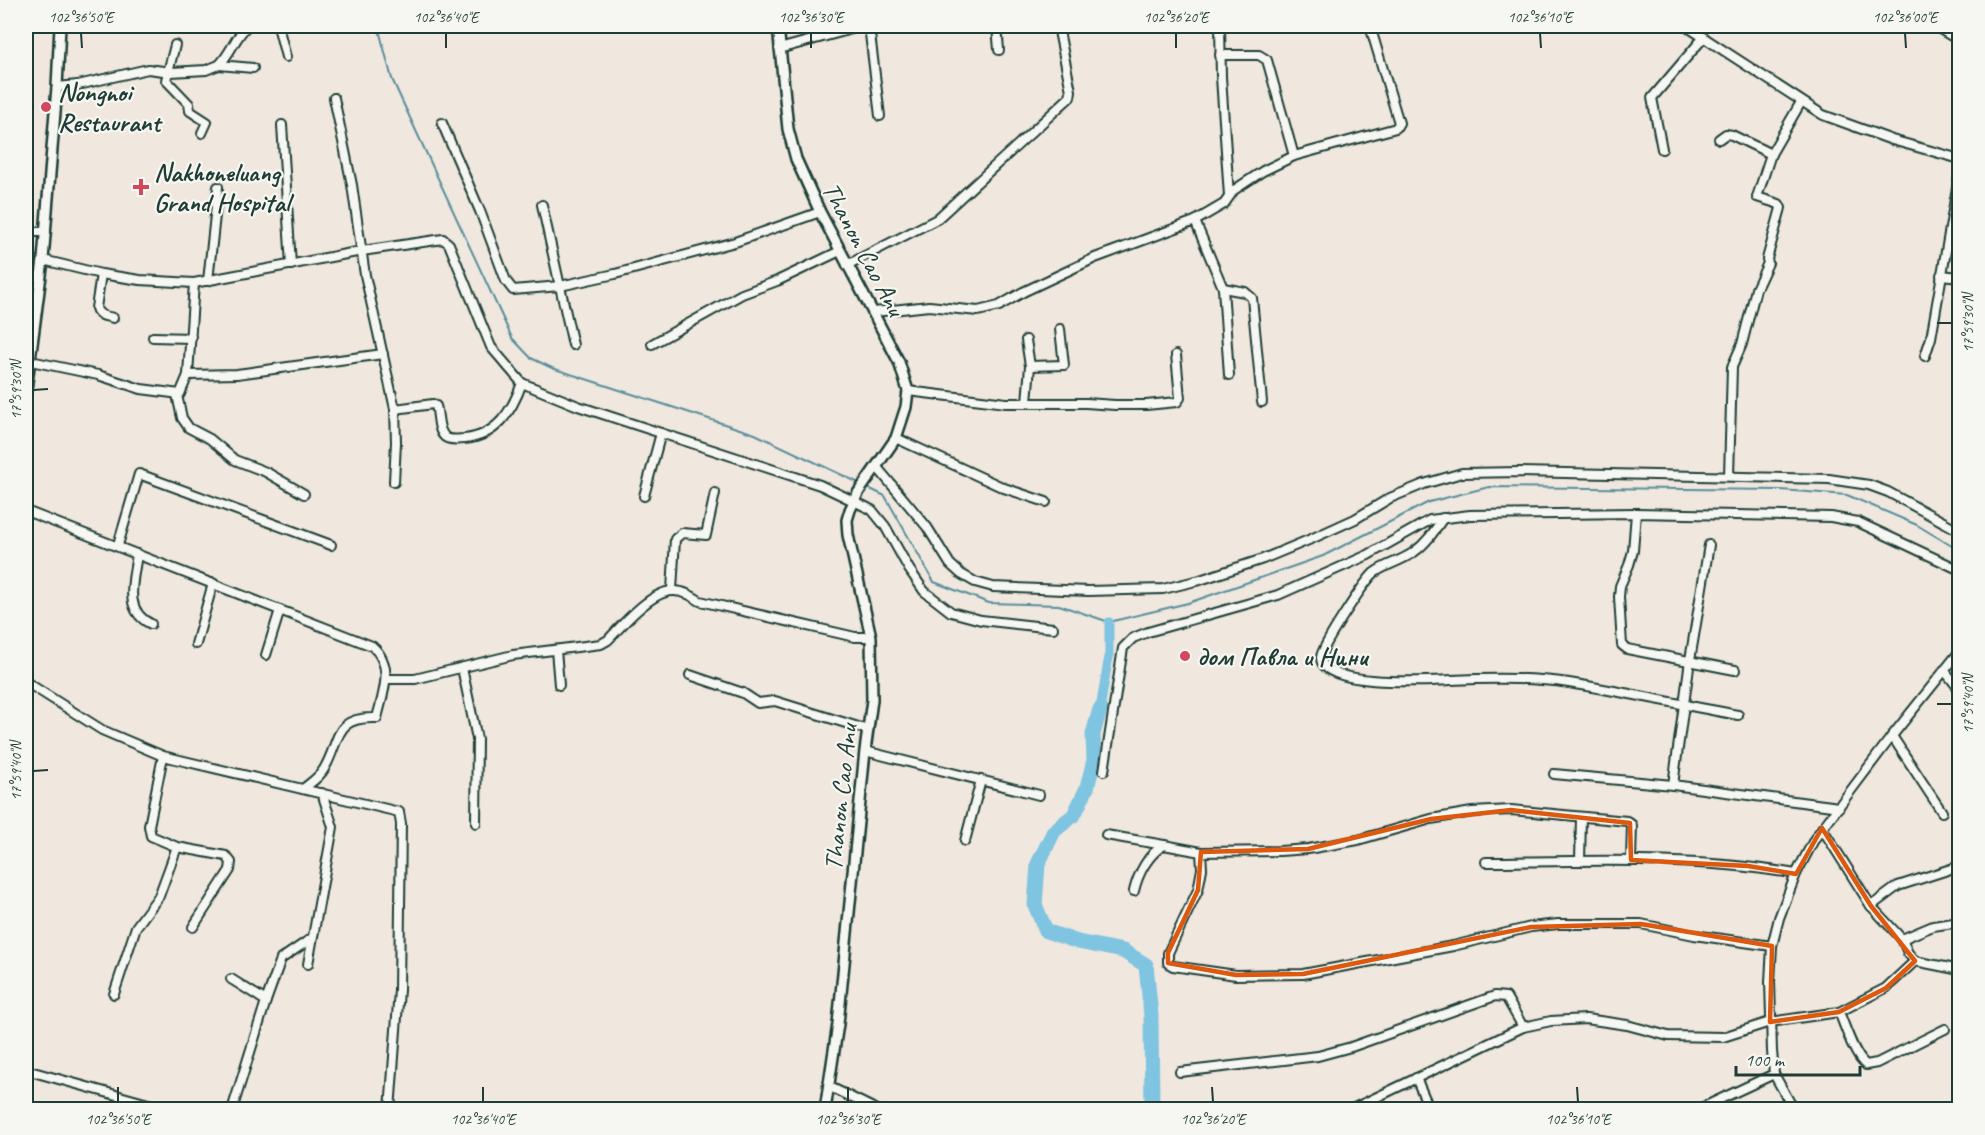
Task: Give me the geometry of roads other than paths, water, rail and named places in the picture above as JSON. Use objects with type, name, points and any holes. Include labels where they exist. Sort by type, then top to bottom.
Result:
[{"type":"street","points":[[26,390],[27,361],[46,232],[60,26]]},
{"type":"street","points":[[57,87],[78,85],[148,69],[206,70],[219,64],[227,56],[236,37],[247,26]]},
{"type":"street","points":[[278,26],[286,57]]},
{"type":"street","name":"Thanon Cao Anu","points":[[778,26],[790,141],[802,175],[819,212],[874,312],[902,370],[908,391]]},
{"type":"street","points":[[779,49],[862,26]]},
{"type":"street","points":[[869,26],[880,116]]},
{"type":"street","points":[[998,26],[999,50]]},
{"type":"street","points":[[847,265],[937,219],[1070,97],[1071,91],[1058,26]]},
{"type":"street","points":[[1220,26],[1229,196]]},
{"type":"street","points":[[874,312],[928,306],[965,311],[999,306],[1095,258],[1195,220],[1224,204],[1234,190],[1263,171],[1294,156],[1399,126],[1370,26]]},
{"type":"street","points":[[1937,26],[1959,41]]},
{"type":"street","points":[[1692,27],[1823,115],[1856,128],[1959,159]]},
{"type":"street","points":[[1662,149],[1652,98],[1704,37]]},
{"type":"street","points":[[175,45],[166,80],[189,104],[190,111],[207,122],[202,133]]},
{"type":"street","points":[[1221,55],[1259,55],[1264,56],[1267,60],[1294,156]]},
{"type":"street","points":[[219,64],[253,68]]},
{"type":"street","points":[[334,98],[352,185],[365,275],[395,409],[394,482]]},
{"type":"street","points":[[1729,476],[1732,367],[1742,344],[1756,289],[1768,263],[1767,259],[1781,208],[1779,204],[1757,197],[1771,154],[1801,102]]},
{"type":"street","points":[[442,123],[480,211],[509,287],[513,290],[560,286],[615,274],[735,242],[819,212]]},
{"type":"street","points":[[282,125],[291,265]]},
{"type":"street","points":[[1719,139],[1726,134],[1732,135],[1771,154]]},
{"type":"street","points":[[1925,356],[1931,338],[1941,275],[1955,216],[1959,170]]},
{"type":"street","points":[[208,281],[218,187]]},
{"type":"street","points":[[542,205],[573,345]]},
{"type":"street","points":[[1195,220],[1223,288],[1229,375]]},
{"type":"street","points":[[26,232],[46,232]]},
{"type":"street","points":[[43,260],[101,274],[140,280],[194,283],[362,251],[443,239],[449,244],[491,347],[522,383],[578,406],[856,497],[873,510],[885,526],[924,591],[951,612],[981,620],[1053,628]]},
{"type":"street","points":[[652,344],[742,294],[777,281],[840,251]]},
{"type":"street","points":[[101,274],[97,312],[113,318]]},
{"type":"street","points":[[1941,275],[1959,277]]},
{"type":"street","points":[[26,277],[41,276]]},
{"type":"street","points":[[27,361],[98,375],[141,389],[177,395],[182,392],[188,375],[194,283]]},
{"type":"street","points":[[1223,288],[1245,292],[1252,298],[1262,402]]},
{"type":"street","points":[[1030,366],[1064,365],[1060,329]]},
{"type":"street","points":[[153,337],[191,338]]},
{"type":"street","points":[[1026,340],[1030,366],[1027,402]]},
{"type":"street","points":[[188,375],[237,374],[383,354]]},
{"type":"street","points":[[856,497],[896,438],[906,407],[908,391],[1006,403],[1146,405],[1178,402],[1180,398],[1176,355]]},
{"type":"street","points":[[395,409],[433,404],[436,405],[440,429],[445,437],[450,439],[478,436],[493,429],[503,420],[511,410],[522,383]]},
{"type":"street","points":[[177,395],[182,418],[189,428],[210,439],[235,460],[266,472],[304,494]]},
{"type":"street","points":[[644,496],[661,434]]},
{"type":"street","points":[[896,438],[1004,488],[1046,502]]},
{"type":"street","points":[[876,466],[927,526],[950,564],[975,582],[993,587],[1098,591],[1163,589],[1200,580],[1263,559],[1355,519],[1390,498],[1424,484],[1462,473],[1829,479],[1869,485],[1888,492],[1959,531]]},
{"type":"street","points":[[118,546],[140,474],[331,544]]},
{"type":"street","points":[[672,590],[675,539],[682,533],[706,535],[715,493]]},
{"type":"street","name":"Thanon Cao Anu","points":[[825,1110],[838,1024],[872,700],[871,637],[848,535],[847,520],[856,497]]},
{"type":"street","points":[[26,511],[372,646],[382,656],[387,679],[377,718],[355,720],[345,726],[335,740],[325,769],[320,776],[303,789]]},
{"type":"street","points":[[1636,513],[1633,551],[1618,597],[1622,645],[1627,649],[1735,670]]},
{"type":"street","points":[[1104,771],[1123,648],[1126,642],[1148,632],[1278,595],[1368,555],[1430,520],[1470,515],[1636,513],[1831,517],[1858,522],[1959,570]]},
{"type":"street","points":[[1443,518],[1431,537],[1414,552],[1373,574],[1326,643],[1321,657],[1324,667],[1332,673],[1379,680],[1493,678],[1568,683],[1738,716]]},
{"type":"street","points":[[1673,785],[1683,705],[1709,546]]},
{"type":"street","points":[[137,554],[132,600],[139,616],[151,624]]},
{"type":"street","points":[[196,644],[213,583]]},
{"type":"street","points":[[387,679],[415,679],[513,656],[594,646],[605,642],[648,602],[672,590],[687,593],[700,601],[855,637],[871,637]]},
{"type":"street","points":[[266,655],[280,610]]},
{"type":"street","points":[[556,650],[559,685]]},
{"type":"street","points":[[1794,1110],[1774,1074],[1770,1022],[1772,946],[1779,918],[1805,854],[1822,828],[1959,651]]},
{"type":"street","points":[[462,668],[477,739],[476,823]]},
{"type":"street","points":[[1944,670],[1959,690]]},
{"type":"street","points":[[690,675],[743,693],[758,702],[775,701],[868,730]]},
{"type":"street","points":[[26,682],[102,730],[163,756],[399,813],[399,990],[390,1110]]},
{"type":"street","points":[[1892,736],[1942,812]]},
{"type":"street","points":[[865,751],[1039,795]]},
{"type":"street","points":[[163,756],[149,832],[154,838],[177,847],[226,856],[231,862],[230,870],[193,927]]},
{"type":"street","points":[[1554,774],[1673,785],[1839,807]]},
{"type":"street","points":[[965,841],[981,780]]},
{"type":"street","points":[[308,964],[333,827],[322,794]]},
{"type":"street","points":[[1106,835],[1201,852],[1280,851],[1308,849],[1358,840],[1431,819],[1472,812],[1510,810],[1630,823],[1632,825],[1631,860]]},
{"type":"street","points":[[1580,861],[1581,817]]},
{"type":"street","points":[[1822,828],[1872,906],[1902,939],[1908,953],[1915,961],[1959,970]]},
{"type":"street","points":[[1134,891],[1137,876],[1156,850],[1164,845]]},
{"type":"street","points":[[114,994],[136,927],[159,896],[177,847]]},
{"type":"street","points":[[1201,852],[1202,869],[1198,890],[1168,953],[1168,963],[1173,966],[1236,975],[1303,974],[1453,946],[1531,927],[1558,924],[1641,924],[1694,935],[1772,946]]},
{"type":"street","points":[[1486,862],[1631,860],[1748,866],[1796,874]]},
{"type":"street","points":[[1872,906],[1898,886],[1959,866]]},
{"type":"street","points":[[1902,939],[1933,926],[1959,922]]},
{"type":"street","points":[[232,1110],[281,959],[312,938]]},
{"type":"street","points":[[1350,1110],[1523,1027],[1586,1019],[1628,1025],[1668,1035],[1723,1037],[1770,1022],[1839,1012],[1886,988],[1915,961]]},
{"type":"street","points":[[231,980],[266,1001]]},
{"type":"street","points":[[1180,1072],[1318,1056],[1351,1047],[1495,996],[1506,997],[1523,1027]]},
{"type":"street","points":[[1839,1012],[1862,1062],[1866,1065],[1877,1064],[1945,1029]]},
{"type":"street","points":[[26,1070],[170,1110]]},
{"type":"street","points":[[1697,1110],[1774,1074]]},
{"type":"street","points":[[1416,1078],[1430,1110]]},
{"type":"street","points":[[828,1086],[877,1110]]},
{"type":"waterway","points":[[378,26],[392,79],[512,338],[531,358],[552,368],[755,434],[861,484]]},
{"type":"waterway","points":[[866,487],[885,496],[934,582],[989,603],[1059,605],[1109,622],[1188,603],[1323,556],[1429,502],[1489,487],[1781,490],[1847,495],[1917,525],[1960,551]]},
{"type":"waterway","points":[[1100,709],[1109,656],[1109,622]]},
{"type":"waterway","points":[[1100,709],[1093,734],[1094,760],[1087,788],[1074,815],[1054,831],[1038,864],[1035,905],[1046,931],[1078,942],[1123,951],[1146,965],[1151,1016],[1152,1110]]},
{"type":"place","name":"Nongnoi Restaurant","points":[[46,107]]},
{"type":"place","name":"Nakhoneluang Grand Hospital","points":[[141,187]]},
{"type":"place","name":"дом Павла и Нини","points":[[1185,656]]}]
